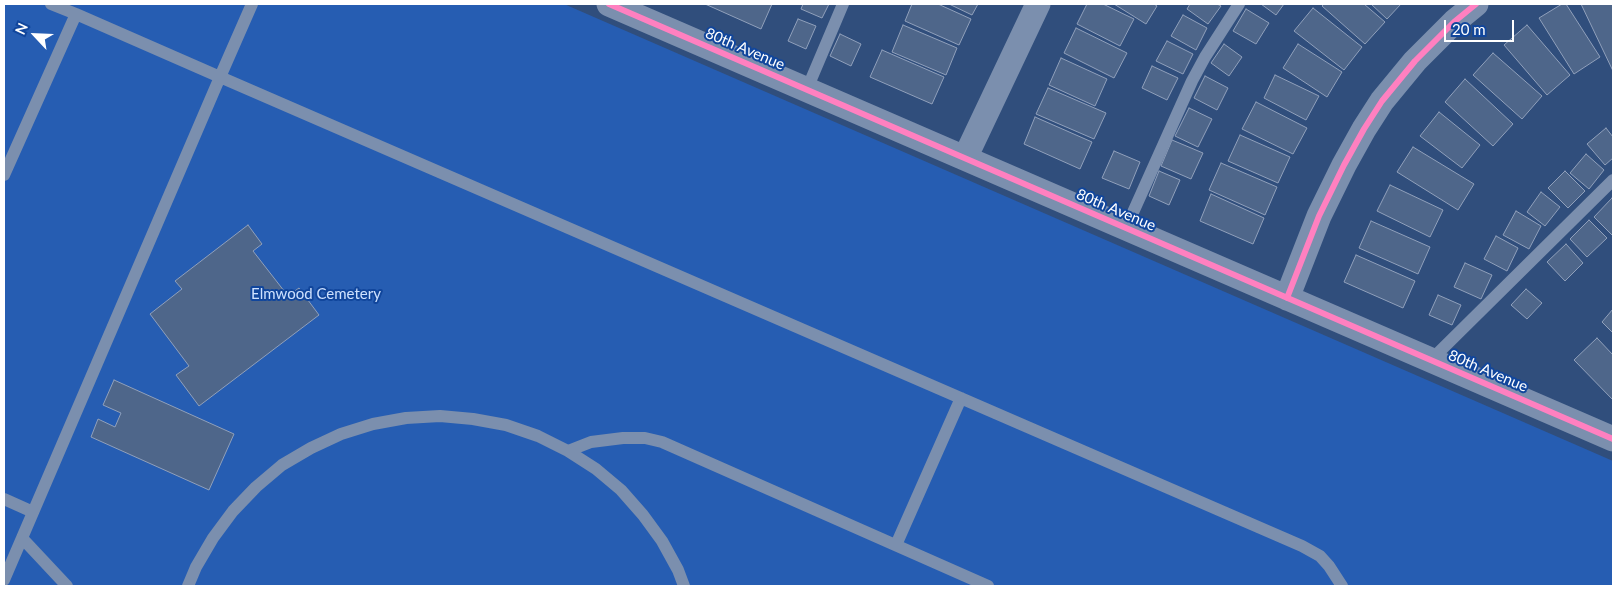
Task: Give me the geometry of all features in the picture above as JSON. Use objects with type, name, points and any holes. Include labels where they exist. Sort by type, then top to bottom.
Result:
[{"type":"street","name":"80th Avenue","points":[[609,4],[649,12],[807,90],[1613,439]]},
{"type":"street","points":[[965,158],[1038,4]]},
{"type":"street","points":[[1287,298],[1319,216],[1344,165],[1382,101],[1414,61],[1454,22],[1476,4]]},
{"type":"lane","points":[[51,4],[1313,551],[1329,566],[1342,586]]},
{"type":"lane","points":[[4,580],[252,4]]},
{"type":"lane","points":[[807,90],[843,4]]},
{"type":"lane","points":[[1126,228],[1192,81],[1239,4]]},
{"type":"lane","points":[[4,175],[76,14]]},
{"type":"lane","points":[[1432,360],[1613,180]]},
{"type":"lane","points":[[896,546],[961,398]]},
{"type":"lane","points":[[188,586],[196,567],[213,538],[232,511],[256,487],[282,466],[311,448],[341,434],[373,424],[406,418],[440,416],[474,419],[506,425],[538,436],[568,451],[596,469],[615,485],[643,515],[662,541],[678,570],[684,586]]},
{"type":"lane","points":[[568,451],[591,442],[623,438],[645,438],[662,442],[988,586]]},
{"type":"lane","points":[[4,499],[33,512]]},
{"type":"lane","points":[[22,538],[67,586]]},
{"type":"green space","name":"Elmwood Cemetery","points":[[4,4],[564,4],[1613,461],[1613,586],[4,586]]},
{"type":"building","points":[[705,4],[772,4],[761,29]]},
{"type":"building","points":[[803,4],[829,4],[822,18],[801,9]]},
{"type":"building","points":[[912,4],[938,4],[971,19],[959,45],[905,21]]},
{"type":"building","points":[[949,4],[978,4],[972,15]]},
{"type":"building","points":[[1087,4],[1103,4],[1134,19],[1120,46],[1077,24]]},
{"type":"building","points":[[1114,4],[1154,4],[1157,6],[1146,24]]},
{"type":"building","points":[[1190,4],[1217,4],[1221,6],[1208,24],[1187,9]]},
{"type":"building","points":[[1261,4],[1284,4],[1276,15]]},
{"type":"building","points":[[1324,4],[1364,4],[1385,22],[1365,44],[1322,6]]},
{"type":"building","points":[[1371,4],[1401,4],[1387,19]]},
{"type":"building","points":[[1562,4],[1566,4],[1600,57],[1574,74],[1539,18]]},
{"type":"building","points":[[1581,4],[1613,4],[1613,71]]},
{"type":"building","points":[[1313,8],[1362,47],[1344,70],[1294,31]]},
{"type":"building","points":[[1246,9],[1269,23],[1256,44],[1233,31]]},
{"type":"building","points":[[1183,15],[1207,28],[1196,50],[1171,36]]},
{"type":"building","points":[[798,19],[816,26],[806,49],[788,41]]},
{"type":"building","points":[[903,25],[957,48],[946,75],[892,52]]},
{"type":"building","points":[[1527,25],[1570,75],[1547,95],[1504,45]]},
{"type":"building","points":[[1076,28],[1127,53],[1114,78],[1064,53]]},
{"type":"building","points":[[840,34],[861,44],[851,66],[830,56]]},
{"type":"building","points":[[1167,41],[1193,54],[1183,74],[1156,61]]},
{"type":"building","points":[[1224,44],[1242,57],[1229,76],[1211,63]]},
{"type":"building","points":[[1298,44],[1342,72],[1327,97],[1283,68]]},
{"type":"building","points":[[882,50],[944,77],[932,104],[870,77]]},
{"type":"building","points":[[1493,53],[1542,96],[1522,119],[1473,75]]},
{"type":"building","points":[[1061,58],[1107,79],[1095,106],[1049,85]]},
{"type":"building","points":[[1152,66],[1178,78],[1167,100],[1142,88]]},
{"type":"building","points":[[1275,75],[1319,96],[1306,120],[1264,98]]},
{"type":"building","points":[[1205,76],[1228,88],[1217,110],[1194,98]]},
{"type":"building","points":[[1465,79],[1513,124],[1493,146],[1445,102]]},
{"type":"building","points":[[1048,88],[1106,113],[1094,139],[1036,114]]},
{"type":"building","points":[[1256,102],[1307,128],[1293,154],[1242,129]]},
{"type":"building","points":[[1189,108],[1212,119],[1198,147],[1175,136]]},
{"type":"building","points":[[1439,112],[1480,145],[1462,168],[1420,136]]},
{"type":"building","points":[[1035,117],[1092,142],[1080,169],[1024,144]]},
{"type":"building","points":[[1606,128],[1613,137],[1613,158],[1605,165],[1587,144]]},
{"type":"building","points":[[1240,135],[1290,157],[1278,183],[1228,161]]},
{"type":"building","points":[[1172,140],[1203,153],[1191,179],[1161,166]]},
{"type":"building","points":[[1413,147],[1474,184],[1458,210],[1397,172]]},
{"type":"building","points":[[1114,151],[1140,162],[1129,189],[1102,178]]},
{"type":"building","points":[[1586,154],[1604,170],[1589,189],[1570,173]]},
{"type":"building","points":[[1221,163],[1277,187],[1265,215],[1209,190]]},
{"type":"building","points":[[1159,171],[1180,180],[1169,205],[1149,196]]},
{"type":"building","points":[[1565,171],[1585,191],[1568,208],[1548,188]]},
{"type":"building","points":[[1390,185],[1443,210],[1430,237],[1377,211]]},
{"type":"building","points":[[1541,192],[1560,207],[1545,226],[1527,212]]},
{"type":"building","points":[[1211,194],[1264,218],[1253,244],[1200,221]]},
{"type":"building","points":[[1612,198],[1613,200],[1613,236],[1594,217]]},
{"type":"building","points":[[1516,211],[1541,226],[1529,249],[1503,235]]},
{"type":"building","points":[[1589,220],[1607,238],[1587,257],[1570,239]]},
{"type":"building","points":[[1371,221],[1430,247],[1418,274],[1359,248]]},
{"type":"building","points":[[248,225],[262,244],[253,251],[288,296],[299,288],[319,315],[199,406],[176,375],[189,366],[150,314],[182,289],[175,281]]},
{"type":"building","points":[[1496,236],[1518,248],[1507,271],[1484,259]]},
{"type":"building","points":[[1566,244],[1583,263],[1565,281],[1547,262]]},
{"type":"building","points":[[1356,255],[1415,281],[1403,308],[1344,282]]},
{"type":"building","points":[[1465,263],[1492,275],[1481,299],[1454,287]]},
{"type":"building","points":[[1526,289],[1542,303],[1527,319],[1511,305]]},
{"type":"building","points":[[1438,295],[1461,305],[1452,325],[1429,315]]},
{"type":"building","points":[[1613,309],[1613,333],[1602,322]]},
{"type":"building","points":[[1597,338],[1613,355],[1613,400],[1574,360]]},
{"type":"building","points":[[114,380],[234,434],[209,490],[91,437],[98,419],[115,427],[121,413],[103,405]]},
{"type":"cycle path","points":[[609,4],[1613,439]]},
{"type":"cycle path","points":[[1287,298],[1319,216],[1364,129],[1382,101],[1415,61],[1454,22],[1476,4]]}]
